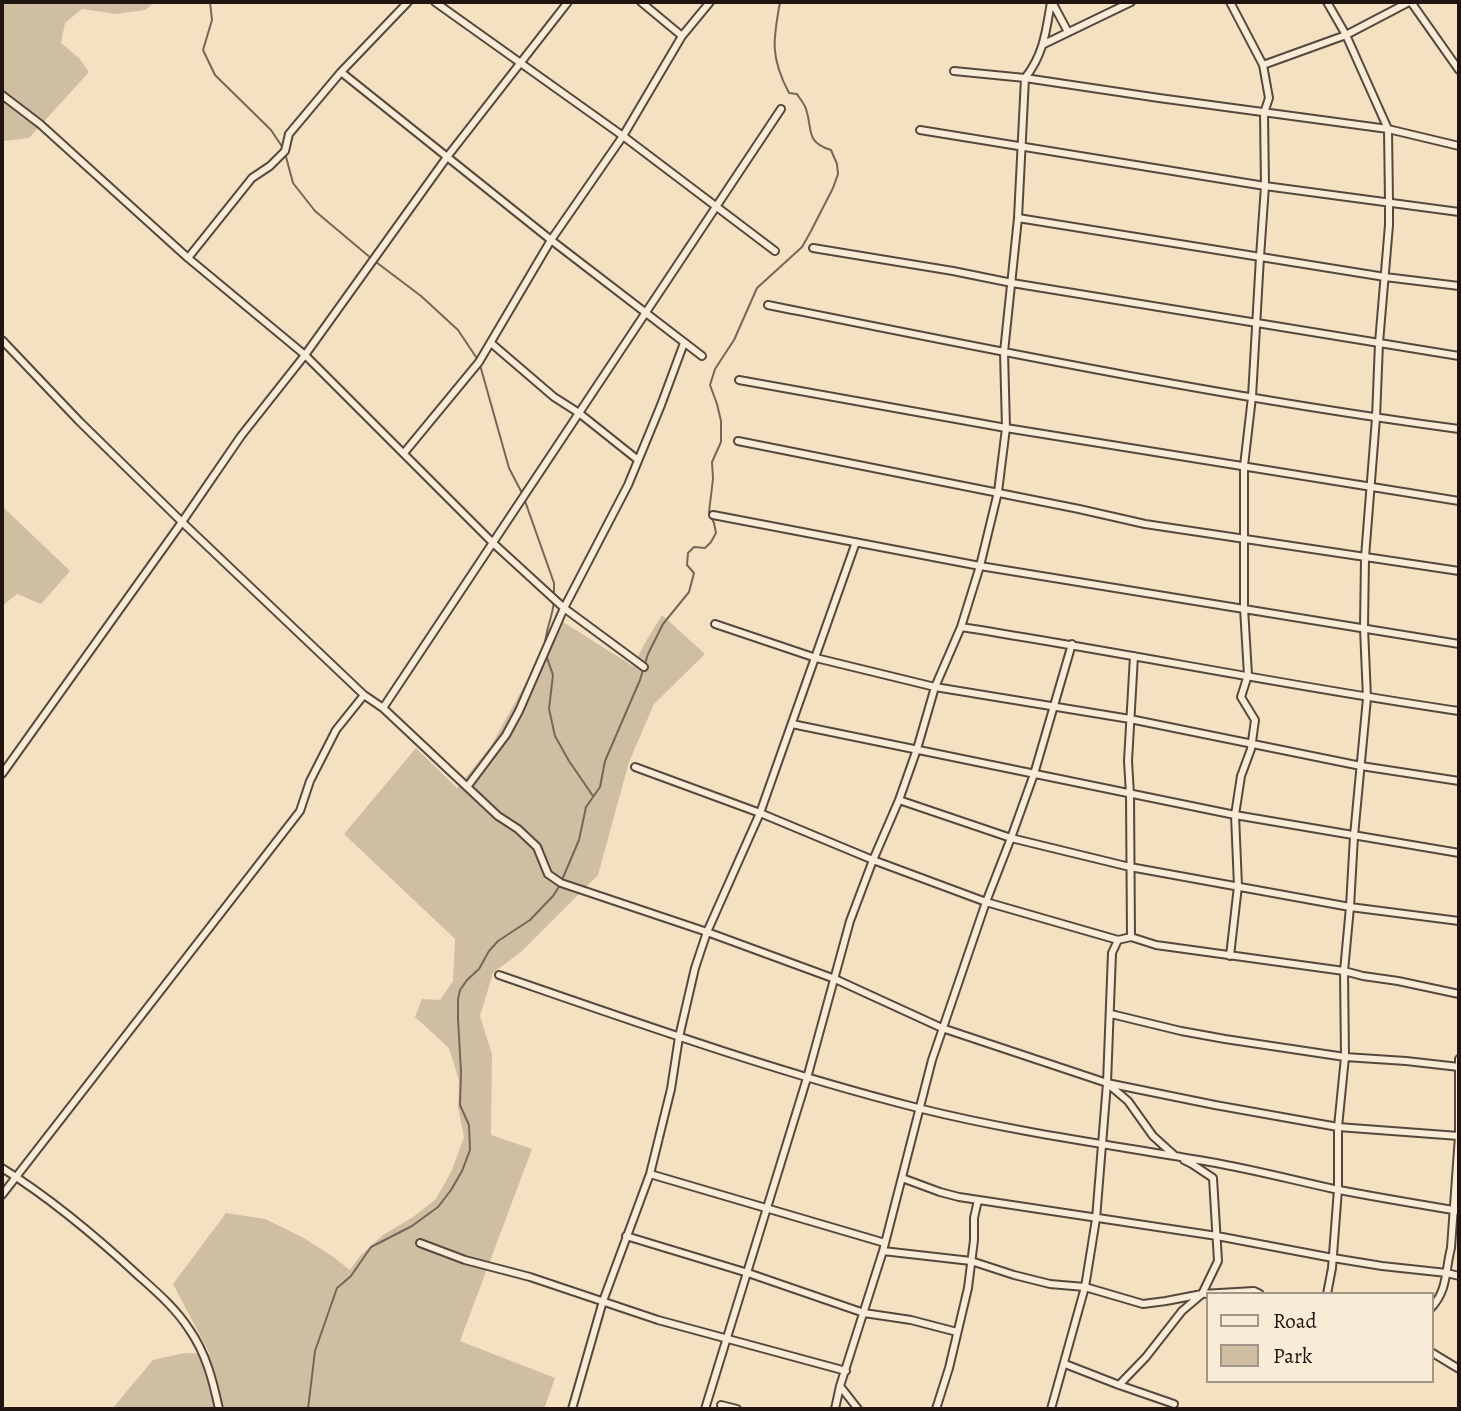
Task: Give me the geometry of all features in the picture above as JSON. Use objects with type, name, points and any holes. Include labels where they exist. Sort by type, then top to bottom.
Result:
[{"type":"street","points":[[188,258],[252,178],[270,166],[285,151],[289,134],[341,72],[408,2]]},
{"type":"street","points":[[435,2],[623,136],[775,251]]},
{"type":"street","points":[[2,774],[183,522],[241,436],[304,355],[447,158],[568,2]]},
{"type":"street","points":[[641,2],[682,36]]},
{"type":"street","points":[[404,453],[479,362],[551,240],[623,136],[682,36],[710,2]]},
{"type":"street","points":[[1052,2],[1068,32]]},
{"type":"street","points":[[705,1409],[807,1078],[850,921],[899,800],[935,687],[961,627],[980,566],[998,492],[1006,428],[1004,352],[1018,218],[1025,78],[1035,66],[1044,44],[1052,2]]},
{"type":"street","points":[[1044,44],[1131,2]]},
{"type":"street","points":[[1230,2],[1263,65],[1269,98],[1264,113],[1265,186],[1252,397],[1244,466],[1244,608],[1248,676],[1241,697],[1255,720],[1252,744],[1241,776],[1235,815],[1238,886],[1230,956]]},
{"type":"street","points":[[1327,2],[1346,35],[1388,129],[1389,201],[1365,556],[1367,698],[1344,971],[1345,1057],[1338,1127],[1338,1189],[1333,1258],[1327,1292]]},
{"type":"street","points":[[1263,65],[1346,35],[1410,2],[1459,70]]},
{"type":"street","points":[[954,71],[1025,78],[1388,129],[1459,146]]},
{"type":"street","points":[[341,72],[551,240],[702,356]]},
{"type":"street","points":[[2,95],[61,142],[188,258],[304,355],[493,543],[564,608],[644,667]]},
{"type":"street","points":[[383,708],[782,109]]},
{"type":"street","points":[[920,130],[1265,186],[1459,212]]},
{"type":"street","points":[[1018,218],[1385,277],[1459,286]]},
{"type":"street","points":[[813,248],[1459,356]]},
{"type":"street","points":[[768,305],[1004,352],[1252,397],[1459,429]]},
{"type":"street","points":[[2,340],[79,421],[364,695],[383,708],[498,816],[518,829],[537,847],[548,874],[561,883],[835,979],[942,1028],[1107,1083],[1338,1127],[1459,1136]]},
{"type":"street","points":[[491,343],[554,397],[579,413],[638,460]]},
{"type":"street","points":[[467,787],[506,735],[564,608],[628,485],[684,343]]},
{"type":"street","points":[[738,380],[1006,428],[1459,501]]},
{"type":"street","points":[[738,441],[1145,524],[1459,571]]},
{"type":"street","points":[[713,515],[980,566],[1459,644]]},
{"type":"street","points":[[572,1409],[603,1301],[650,1174],[671,1089],[679,1037],[695,968],[707,932],[760,813],[856,542]]},
{"type":"street","points":[[715,624],[816,657],[935,687],[1130,719],[1361,766],[1459,781]]},
{"type":"street","points":[[961,627],[1072,644],[1367,698],[1459,711]]},
{"type":"street","points":[[835,1409],[884,1247],[932,1060],[986,902],[1034,774],[1072,644]]},
{"type":"street","points":[[1131,936],[1128,761],[1134,656]]},
{"type":"street","points":[[2,1195],[300,811],[310,781],[336,730],[364,695]]},
{"type":"street","points":[[792,724],[1235,815],[1459,853]]},
{"type":"street","points":[[635,767],[986,902],[1118,940],[1131,936],[1156,945],[1344,971],[1459,994]]},
{"type":"street","points":[[899,800],[1011,838],[1130,867],[1350,907],[1459,921]]},
{"type":"street","points":[[1051,1409],[1085,1287],[1096,1219],[1107,1083],[1112,953],[1118,940]]},
{"type":"street","points":[[499,975],[807,1078],[920,1108],[985,1123],[1212,1162],[1338,1189],[1457,1210]]},
{"type":"street","points":[[1111,1014],[1214,1037],[1345,1057],[1459,1067]]},
{"type":"street","points":[[1433,1305],[1444,1291],[1457,1210],[1459,1059]]},
{"type":"street","points":[[1107,1083],[1128,1101],[1153,1136],[1176,1157],[1213,1178],[1218,1261],[1202,1294],[1182,1311],[1146,1357],[1119,1385]]},
{"type":"street","points":[[2,1168],[32,1187],[117,1255],[175,1309],[202,1352],[212,1376],[219,1409]]},
{"type":"street","points":[[650,1174],[767,1208],[884,1247],[971,1261],[1050,1284],[1085,1287],[1143,1304],[1206,1294]]},
{"type":"street","points":[[902,1178],[940,1192],[978,1200],[1217,1236],[1382,1266],[1459,1276]]},
{"type":"street","points":[[936,1409],[968,1288],[978,1200]]},
{"type":"street","points":[[626,1237],[748,1273],[863,1313],[911,1320],[957,1332]]},
{"type":"street","points":[[420,1243],[465,1260],[530,1277],[658,1320],[846,1371]]},
{"type":"street","points":[[1237,1292],[1256,1292]]},
{"type":"street","points":[[1433,1353],[1459,1369]]},
{"type":"street","points":[[1065,1364],[1174,1404]]},
{"type":"street","points":[[840,1386],[858,1409]]},
{"type":"street","points":[[721,1405],[737,1409]]},
{"type":"green space","points":[[2,2],[155,2],[145,10],[116,14],[82,9],[65,23],[61,43],[79,58],[89,72],[29,138],[4,141]]},
{"type":"green space","points":[[2,506],[70,571],[41,604],[17,594],[2,606]]},
{"type":"green space","points":[[662,615],[705,654],[654,704],[629,762],[598,875],[522,951],[493,973],[480,1016],[492,1054],[491,1135],[532,1149],[460,1341],[555,1378],[544,1409],[112,1409],[153,1360],[184,1353],[210,1354],[173,1284],[226,1213],[265,1219],[302,1237],[350,1270],[361,1255],[383,1235],[436,1199],[452,1170],[464,1137],[458,1107],[459,1081],[449,1048],[415,1017],[422,999],[440,1000],[453,981],[455,939],[344,834],[416,748],[457,788],[491,746],[529,677],[555,617],[633,666]]},
{"type":"waterway","points":[[210,2],[212,20],[203,50],[215,75],[271,130],[283,148]]},
{"type":"waterway","points":[[562,880],[579,840],[586,807],[600,787],[605,761],[640,680],[648,654],[663,624],[689,592],[694,573],[687,565],[688,553],[694,547],[705,548],[716,533],[709,512],[712,462],[721,442],[721,421],[710,385],[715,369],[734,340],[757,288],[802,247],[838,174],[831,150],[814,139],[804,105],[797,94],[789,93],[779,69],[775,38],[780,2]]},
{"type":"waterway","points":[[285,153],[293,183],[315,211],[421,296],[458,330],[478,360]]},
{"type":"waterway","points":[[480,365],[509,468],[523,495]]},
{"type":"waterway","points":[[525,501],[554,583],[554,595]]},
{"type":"waterway","points":[[545,646],[554,600]]},
{"type":"waterway","points":[[546,655],[553,675],[549,709],[555,736],[593,796]]},
{"type":"waterway","points":[[308,1409],[315,1351],[337,1288],[351,1276],[371,1247],[412,1226],[438,1207],[462,1171],[470,1150],[469,1125],[460,1105],[460,990],[479,969],[498,941],[530,920],[560,885]]}]
